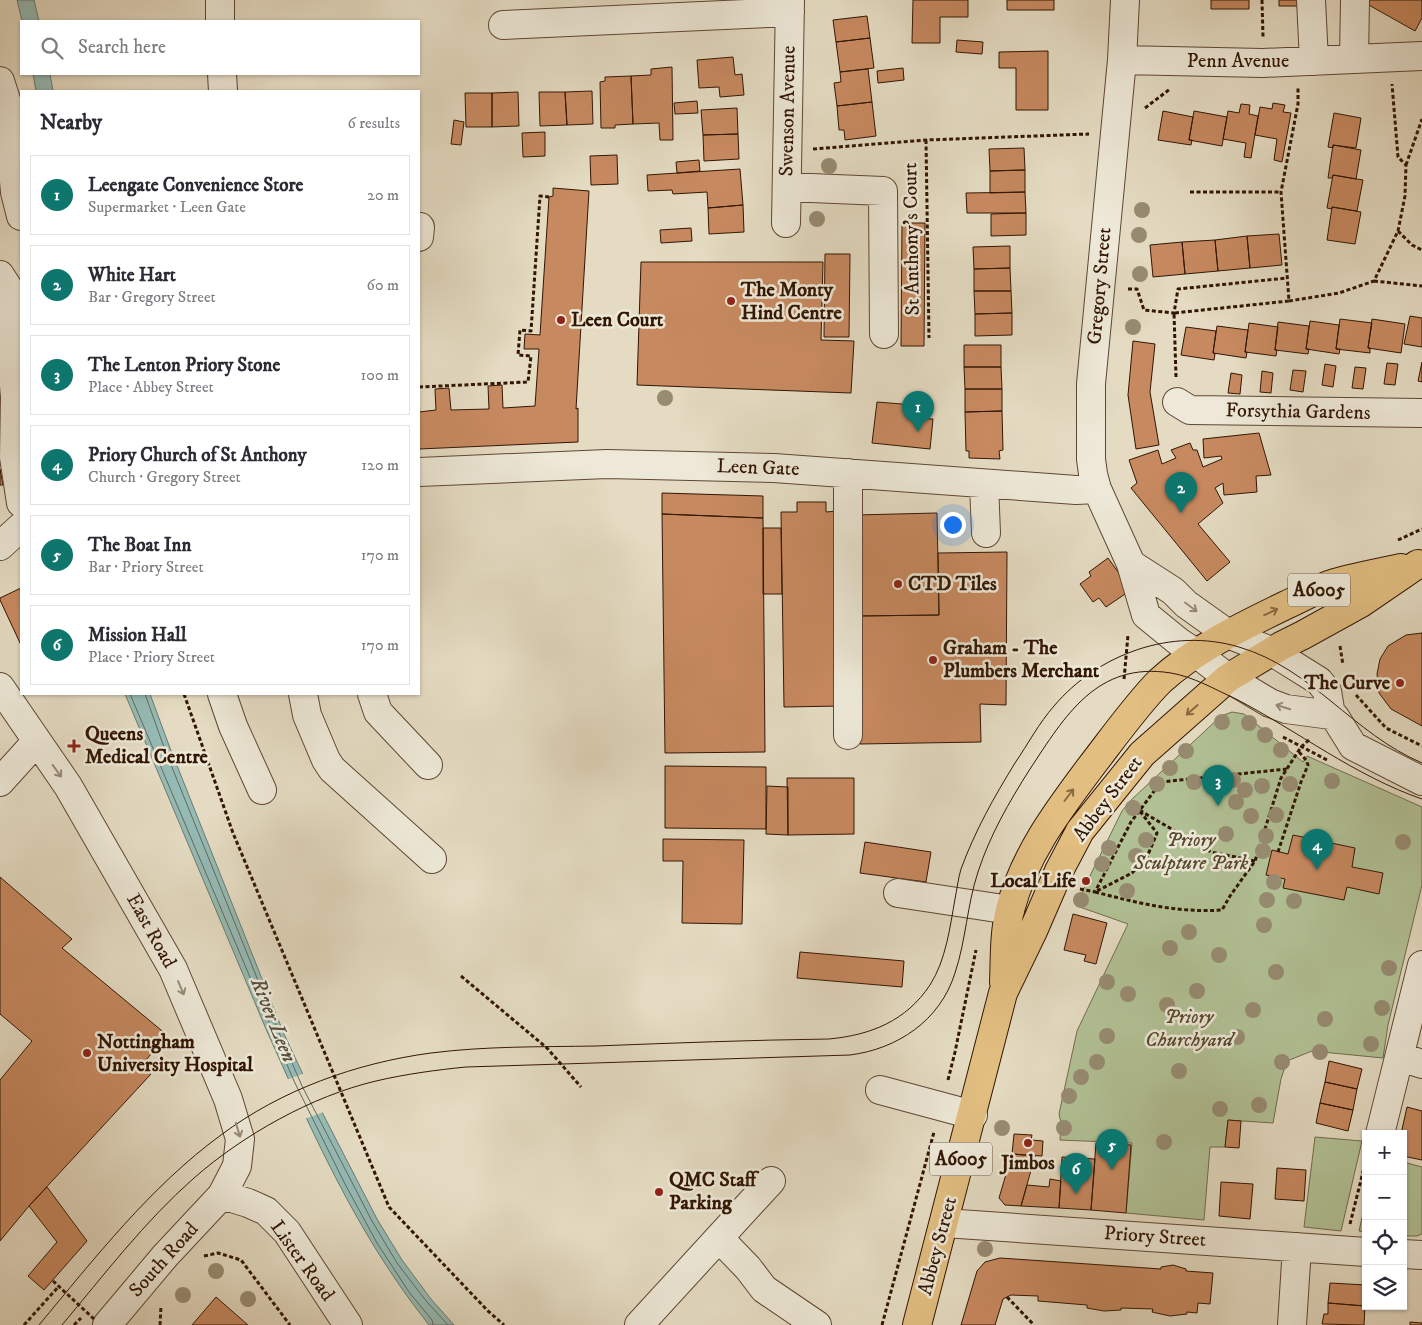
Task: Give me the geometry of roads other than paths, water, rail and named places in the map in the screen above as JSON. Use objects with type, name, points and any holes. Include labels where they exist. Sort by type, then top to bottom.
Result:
[{"type":"main road","name":"A6005","points":[[1228,634],[1334,584],[1420,563]]},
{"type":"main road","name":"A6005","points":[[1272,651],[1361,603],[1420,563]]},
{"type":"main road","name":"Abbey Street","points":[[917,1325],[973,1115],[1003,993],[1006,938],[1010,910],[1024,868],[1041,835],[1057,811],[1129,718],[1160,682],[1196,653],[1228,634]]},
{"type":"main road","name":"Abbey Street","points":[[1003,993],[1059,871],[1080,831],[1142,754],[1228,678],[1272,651]]},
{"type":"street","points":[[220,0],[220,20]]},
{"type":"street","name":"Gregory Street","points":[[1125,0],[1122,60],[1091,393],[1091,459],[1093,474],[1131,564],[1146,615],[1228,678],[1270,702],[1286,709],[1333,716]]},
{"type":"street","points":[[1307,61],[1311,0]]},
{"type":"street","points":[[1354,59],[1355,0]]},
{"type":"street","points":[[515,32],[790,6]]},
{"type":"street","name":"Swenson Avenue","points":[[786,223],[790,6]]},
{"type":"street","name":"Penn Avenue","points":[[1122,60],[1263,63],[1422,56]]},
{"type":"street","points":[[222,75],[223,90]]},
{"type":"street","points":[[0,81],[7,103],[12,201]]},
{"type":"street","points":[[787,187],[882,191],[884,334]]},
{"type":"street","points":[[0,275],[8,289],[8,327],[14,397],[14,457],[20,496]]},
{"type":"street","name":"Forsythia Gardens","points":[[1177,402],[1190,410],[1422,413]]},
{"type":"street","name":"Leen Gate","points":[[420,472],[628,464],[774,468],[1076,490],[1098,488]]},
{"type":"street","points":[[848,473],[848,735]]},
{"type":"street","points":[[984,484],[986,532]]},
{"type":"street","points":[[0,530],[20,527]]},
{"type":"street","points":[[0,546],[20,528]]},
{"type":"street","points":[[1131,564],[1173,591],[1186,604],[1228,634],[1272,651],[1319,681],[1327,691],[1333,716],[1353,746],[1422,781]]},
{"type":"street","name":"East Road","points":[[0,687],[68,786],[173,969],[228,1099],[240,1139],[237,1166],[222,1195]]},
{"type":"street","points":[[222,695],[233,726],[262,790]]},
{"type":"street","points":[[303,695],[307,715],[326,760],[332,769],[432,859]]},
{"type":"street","points":[[372,695],[378,712],[428,765]]},
{"type":"street","points":[[0,782],[36,742]]},
{"type":"street","points":[[898,893],[1010,910]]},
{"type":"street","points":[[1382,1130],[1411,1060],[1422,965]]},
{"type":"street","points":[[880,1090],[973,1115]]},
{"type":"street","points":[[639,1325],[771,1181]]},
{"type":"street","name":"South Road","points":[[100,1322],[166,1256],[222,1195]]},
{"type":"street","name":"Lister Road","points":[[222,1195],[266,1211],[287,1232],[348,1325]]},
{"type":"street","name":"Priory Street","points":[[944,1223],[1354,1252]]},
{"type":"street","points":[[719,1238],[748,1268],[781,1288],[815,1324]]},
{"type":"street","points":[[1292,1325],[1297,1247]]},
{"type":"street","points":[[1407,1254],[1422,1255]]},
{"type":"water","points":[[17,0],[34,0],[39,20],[22,20]]},
{"type":"water","points":[[33,75],[50,75],[53,90],[36,90]]},
{"type":"water","name":"River Leen","points":[[125,695],[150,695],[284,1034],[307,1083],[377,1219],[402,1260],[431,1299],[454,1325],[429,1325],[378,1253],[318,1143],[266,1029]]},
{"type":"tram line","points":[[39,1325],[124,1224],[195,1155],[244,1119],[269,1105],[294,1092],[347,1071],[431,1053],[493,1048],[829,1039],[873,1030],[899,1017],[910,1008],[930,985],[940,965],[947,943],[961,869],[992,801],[1015,763],[1054,706],[1092,672],[1114,659],[1163,643],[1188,640],[1214,642],[1239,647],[1265,657],[1289,670],[1374,735],[1422,763]]},
{"type":"tram line","points":[[62,1325],[158,1212],[194,1178],[213,1162],[256,1132],[327,1096],[398,1076],[466,1067],[850,1055],[867,1052],[900,1039],[928,1018],[948,990],[959,961],[971,897],[978,872],[988,845],[1022,781],[1070,712],[1103,684],[1123,675],[1145,672],[1171,673],[1196,680],[1236,699],[1350,766],[1422,799]]},
{"type":"place","name":"The Monty Hind Centre","points":[[731,301]]},
{"type":"place","name":"Leen Court","points":[[561,320]]},
{"type":"place","name":"Leengate Convenience Store","points":[[918,432]]},
{"type":"place","name":"White Hart","points":[[1181,513]]},
{"type":"place","name":"CTD Tiles","points":[[898,584]]},
{"type":"place","name":"Graham - The Plumbers Merchant","points":[[933,660]]},
{"type":"place","name":"The Curve","points":[[1400,683]]},
{"type":"place","name":"Queens Medical Centre","points":[[74,746]]},
{"type":"place","name":"The Lenton Priory Stone","points":[[1218,806]]},
{"type":"place","name":"Priory Church of St Anthony","points":[[1317,870]]},
{"type":"place","name":"Local Life","points":[[1086,881]]},
{"type":"place","name":"Nottingham University Hospital","points":[[87,1053]]},
{"type":"place","name":"Jimbos","points":[[1028,1143]]},
{"type":"place","name":"The Boat Inn","points":[[1112,1170]]},
{"type":"place","name":"QMC Staff Parking","points":[[659,1192]]},
{"type":"place","name":"Mission Hall","points":[[1076,1194]]},
{"type":"park label","name":"Priory Sculpture Park","points":[[1191,852]]},
{"type":"park label","name":"Priory Churchyard","points":[[1189,1028]]}]
